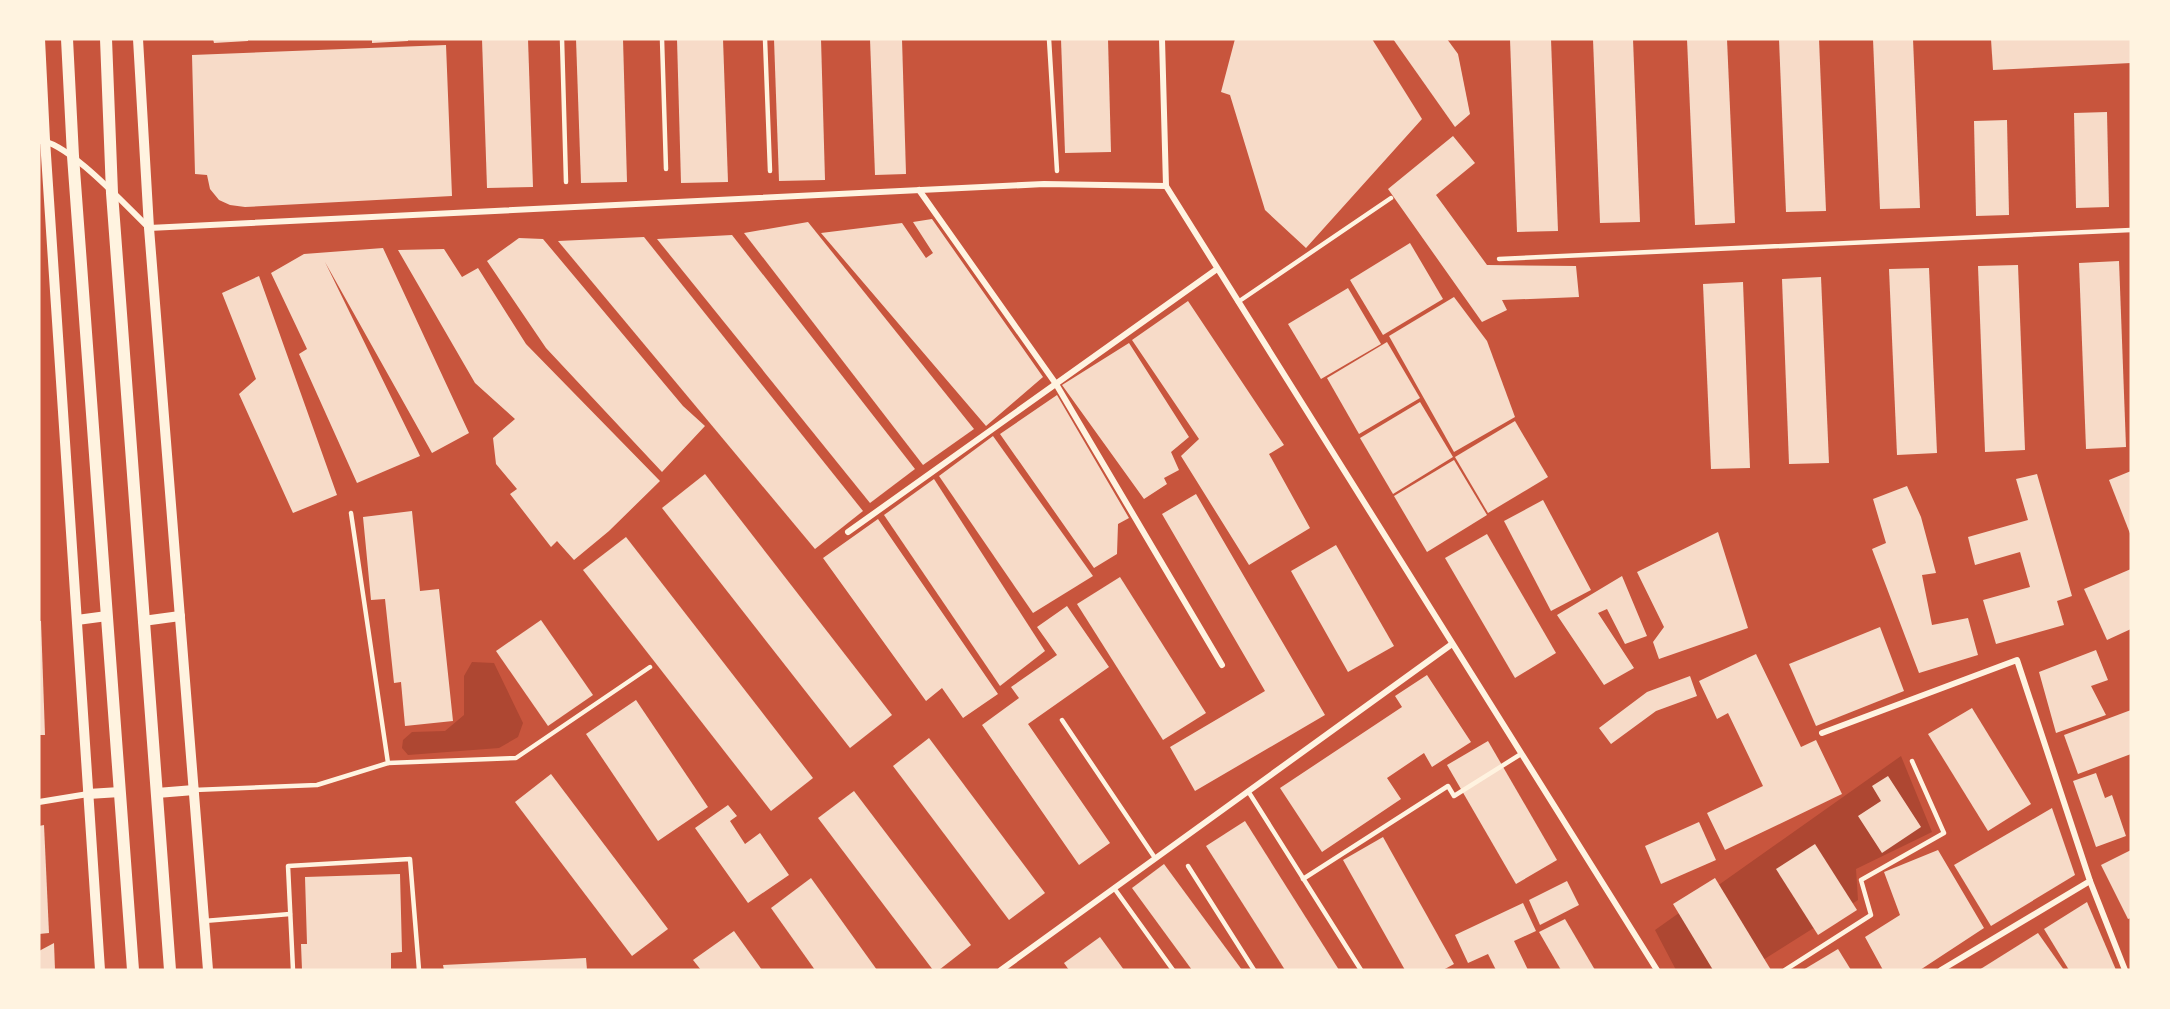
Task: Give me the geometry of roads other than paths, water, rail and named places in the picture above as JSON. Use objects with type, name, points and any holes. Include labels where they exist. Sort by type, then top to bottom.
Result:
[{"type":"main road","points":[[68,39],[74,156],[132,970]]},
{"type":"main road","points":[[106,39],[112,193],[170,970]]},
{"type":"street","points":[[40,39],[42,140],[100,970]]},
{"type":"street","points":[[138,39],[149,228],[208,970]]},
{"type":"street","points":[[1162,39],[1166,186],[1657,970]]},
{"type":"street","points":[[42,140],[74,156],[149,228],[1044,184],[1166,186]]},
{"type":"street","points":[[919,190],[1056,384],[1222,665]]},
{"type":"street","points":[[848,532],[1217,269]]},
{"type":"street","points":[[76,620],[107,616]]},
{"type":"street","points":[[143,621],[180,616]]},
{"type":"street","points":[[1001,970],[1452,644]]},
{"type":"street","points":[[1822,733],[2017,660],[2090,881],[2125,970]]},
{"type":"street","points":[[157,793],[194,790]]},
{"type":"street","points":[[39,802],[88,794],[120,792]]},
{"type":"street","points":[[1941,970],[2090,881]]},
{"type":"lane","points":[[562,39],[566,182]]},
{"type":"lane","points":[[662,39],[666,168]]},
{"type":"lane","points":[[765,39],[770,171]]},
{"type":"lane","points":[[1049,39],[1057,171]]},
{"type":"lane","points":[[1238,302],[1391,198]]},
{"type":"lane","points":[[1499,259],[2131,230]]},
{"type":"lane","points":[[351,513],[388,763]]},
{"type":"lane","points":[[194,790],[317,785],[388,763],[516,758],[650,667]]},
{"type":"lane","points":[[1062,720],[1155,858]]},
{"type":"lane","points":[[1303,879],[1448,786],[1454,796],[1521,754]]},
{"type":"lane","points":[[1785,970],[1872,915],[1862,880],[1944,833],[1912,761]]},
{"type":"lane","points":[[1248,791],[1360,970]]},
{"type":"lane","points":[[293,970],[288,866],[410,859],[419,970]]},
{"type":"lane","points":[[1188,866],[1254,970]]},
{"type":"lane","points":[[1114,888],[1173,970]]},
{"type":"lane","points":[[204,921],[290,914]]}]
